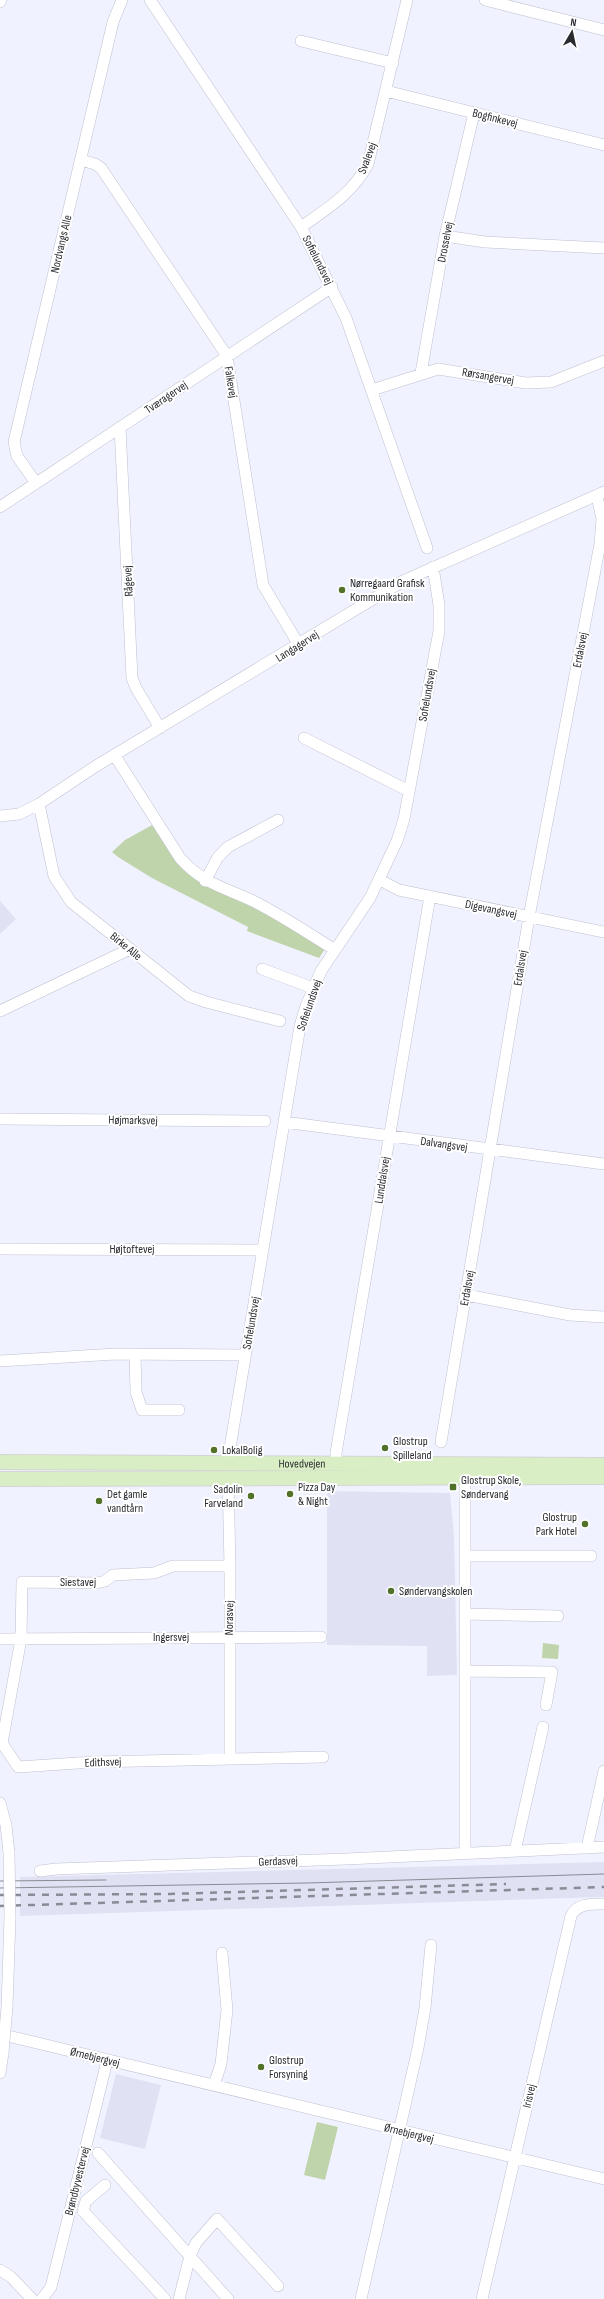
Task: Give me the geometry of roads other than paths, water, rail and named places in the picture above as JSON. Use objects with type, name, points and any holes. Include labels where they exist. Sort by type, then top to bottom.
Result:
[{"type":"main road","name":"Hovedvejen","points":[[0,1462],[604,1465]]},
{"type":"main road","points":[[228,1477],[236,1470],[279,1469],[322,1463]]},
{"type":"main road","name":"Hovedvejen","points":[[0,1478],[604,1477]]},
{"type":"street","name":"Nordvangs Alle","points":[[36,483],[17,456],[14,442],[112,22],[122,0]]},
{"type":"street","name":"Sofielundsvej","points":[[150,0],[301,227],[332,287],[346,318],[427,548]]},
{"type":"street","name":"Svalevej","points":[[301,227],[335,204],[355,186],[364,171],[374,146],[407,0]]},
{"type":"street","points":[[485,0],[525,5],[604,30]]},
{"type":"street","points":[[301,40],[393,63]]},
{"type":"street","name":"Bogfinkevej","points":[[386,91],[604,145]]},
{"type":"street","name":"Drosselvej","points":[[421,373],[445,236],[474,113]]},
{"type":"street","name":"Falkevej","points":[[80,160],[95,164],[100,168],[227,356],[263,585],[299,645]]},
{"type":"street","points":[[445,236],[485,242],[604,248]]},
{"type":"street","name":"Tværagervej","points":[[0,507],[332,287]]},
{"type":"street","name":"Rørsangervej","points":[[372,390],[421,373],[446,368],[538,383],[564,378],[604,361]]},
{"type":"street","name":"Rågevej","points":[[120,427],[132,678],[136,688],[160,728]]},
{"type":"street","name":"Langagervej","points":[[0,816],[19,814],[39,804],[160,728],[299,645],[379,594],[433,567],[600,494]]},
{"type":"street","name":"Erdalsvej","points":[[441,1442],[529,917],[600,544],[602,519],[600,494]]},
{"type":"street","name":"Sofielundsvej","points":[[230,1463],[245,1355],[300,1026],[313,988],[334,950],[370,898],[380,880],[401,830],[439,630],[439,605],[433,567]]},
{"type":"street","points":[[304,738],[409,791]]},
{"type":"street","points":[[115,756],[180,858],[205,881],[254,901],[334,950]]},
{"type":"street","name":"Birke Alle","points":[[39,804],[54,876],[71,902],[189,996],[206,1002],[280,1021]]},
{"type":"street","points":[[205,881],[218,856],[228,847],[278,820]]},
{"type":"street","name":"Digevangsvej","points":[[380,880],[395,889],[604,932]]},
{"type":"street","name":"Lunddalsvej","points":[[336,1464],[336,1453],[430,896]]},
{"type":"street","points":[[0,1010],[130,949]]},
{"type":"street","points":[[262,969],[313,988]]},
{"type":"street","name":"Højmarksvej","points":[[0,1119],[266,1121]]},
{"type":"street","name":"Dalvangsvej","points":[[284,1122],[604,1164]]},
{"type":"street","name":"Højtoftevej","points":[[0,1248],[263,1250]]},
{"type":"street","points":[[466,1295],[570,1315],[604,1317]]},
{"type":"street","points":[[0,1361],[135,1354],[245,1355]]},
{"type":"street","points":[[135,1354],[136,1392],[142,1410],[179,1410]]},
{"type":"street","name":"Norasvej","points":[[228,1477],[230,1566],[230,1759]]},
{"type":"street","points":[[464,1854],[465,1477]]},
{"type":"street","points":[[465,1556],[591,1556]]},
{"type":"street","name":"Siestavej","points":[[20,1639],[22,1582],[96,1583],[105,1581],[113,1575],[158,1572],[172,1566],[230,1566]]},
{"type":"street","points":[[465,1614],[558,1616]]},
{"type":"street","name":"Ingersvej","points":[[20,1639],[321,1637]]},
{"type":"street","points":[[0,1639],[20,1639]]},
{"type":"street","name":"Edithsvej","points":[[20,1639],[2,1743],[18,1767],[93,1762],[323,1757]]},
{"type":"street","points":[[465,1671],[552,1672],[546,1705]]},
{"type":"street","points":[[515,1851],[543,1727]]},
{"type":"street","points":[[587,1848],[604,1772]]},
{"type":"street","points":[[0,1803],[6,1825],[9,1853],[10,1927],[7,2007],[0,2073]]},
{"type":"street","name":"Gerdasvej","points":[[40,1871],[56,1869],[464,1854],[604,1847]]},
{"type":"street","name":"Irisvej","points":[[482,2299],[571,1916],[578,1907],[590,1904],[604,1904]]},
{"type":"street","points":[[361,2299],[419,2042],[431,1945]]},
{"type":"street","points":[[214,2085],[220,2064],[227,2010],[222,1953]]},
{"type":"street","name":"Ørnebjergvej","points":[[0,2034],[515,2159],[604,2179]]},
{"type":"street","name":"Brøndbyvestervej","points":[[42,2299],[51,2287],[107,2061]]},
{"type":"street","points":[[98,2152],[228,2299]]},
{"type":"street","points":[[105,2185],[86,2201],[83,2211],[165,2299]]},
{"type":"street","points":[[179,2299],[190,2256],[196,2243],[217,2220],[278,2286]]},
{"type":"street","points":[[0,2270],[12,2277],[27,2297]]},
{"type":"tram line","points":[[0,1888],[307,1883],[604,1874]]},
{"type":"tram line","points":[[0,1881],[106,1880]]},
{"type":"railway","points":[[0,1895],[169,1894],[506,1884]]},
{"type":"railway","points":[[0,1906],[604,1887]]},
{"type":"place","name":"Nørregaard Grafisk Kommunikation","points":[[342,590]]},
{"type":"place","name":"Glostrup Spilleland","points":[[385,1448]]},
{"type":"place","name":"LokalBolig","points":[[214,1450]]},
{"type":"place","name":"Glostrup Skole, Søndervang","points":[[453,1487]]},
{"type":"place","name":"Pizza Day & Night","points":[[290,1494]]},
{"type":"place","name":"Sadolin Farveland","points":[[251,1496]]},
{"type":"place","name":"Det gamle vandtårn","points":[[99,1501]]},
{"type":"place","name":"Glostrup Park Hotel","points":[[585,1524]]},
{"type":"place","name":"Søndervangskolen","points":[[391,1591]]},
{"type":"place","name":"Glostrup Forsyning","points":[[261,2067]]}]
